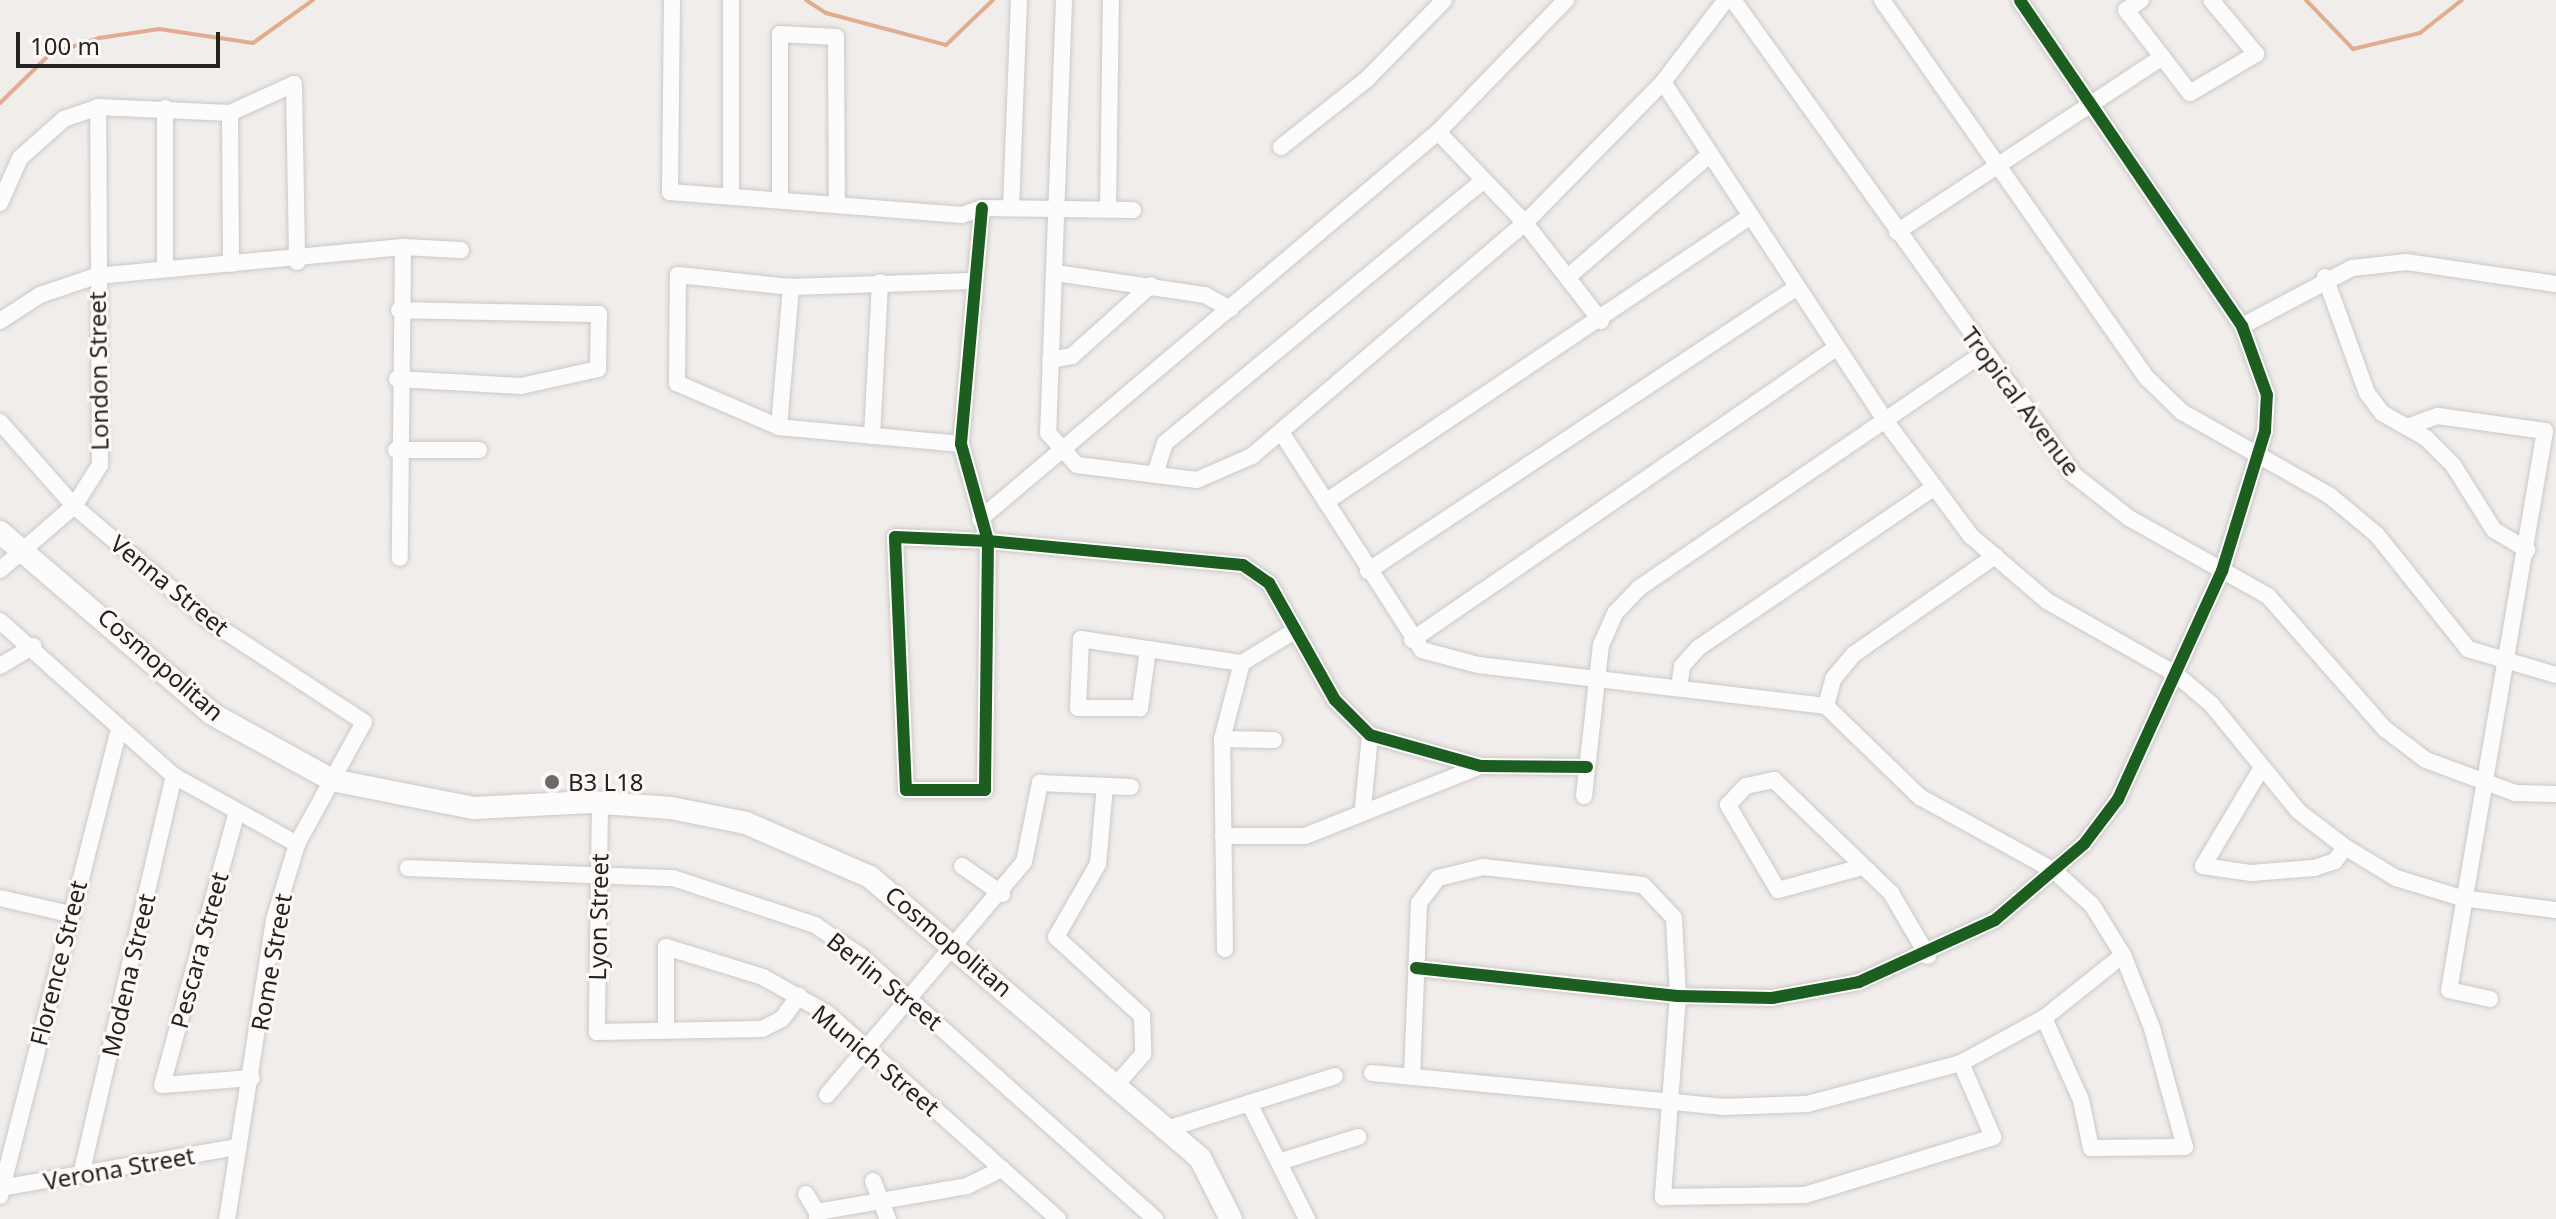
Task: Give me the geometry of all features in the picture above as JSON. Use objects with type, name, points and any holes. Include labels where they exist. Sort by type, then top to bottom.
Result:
[{"type":"street","points":[[672,0],[670,192],[962,215],[982,208],[1133,210]]},
{"type":"street","points":[[731,0],[731,196]]},
{"type":"street","points":[[1011,208],[1019,0]]},
{"type":"street","points":[[1064,0],[1060,210],[1046,418],[1061,453],[1077,465],[1214,478],[1281,432],[1525,223],[1663,82],[1726,0]]},
{"type":"street","points":[[1108,209],[1111,0]]},
{"type":"street","points":[[1281,147],[1367,79],[1444,0]]},
{"type":"street","points":[[980,519],[1438,132],[1566,0]]},
{"type":"street","name":"Tropical Avenue","points":[[1733,0],[1983,353],[2074,475],[2129,518],[2268,596],[2307,633],[2385,729],[2426,760],[2515,793],[2556,794]]},
{"type":"street","points":[[1882,0],[2147,378],[2182,412],[2329,495],[2377,535],[2468,649],[2510,665],[2556,675]]},
{"type":"street","points":[[1416,968],[1678,996],[1772,998],[1859,982],[1928,956],[1995,920],[2053,870],[2118,799],[2222,571],[2258,453],[2267,395],[2242,326],[2020,0]]},
{"type":"street","points":[[2141,0],[2126,10],[2190,93],[2256,54],[2211,0]]},
{"type":"street","points":[[780,200],[780,34],[836,37],[837,205]]},
{"type":"street","points":[[1897,232],[2162,57]]},
{"type":"street","points":[[1663,82],[1932,489],[1995,556],[2102,639],[2177,675],[2212,705],[2261,769],[2345,847],[2396,878],[2462,898],[2556,910]]},
{"type":"street","points":[[0,203],[39,137],[98,107],[230,113],[294,84],[297,262]]},
{"type":"street","name":"London Street","points":[[0,570],[74,506],[100,465],[104,437],[96,276],[98,107]]},
{"type":"street","points":[[165,108],[165,264]]},
{"type":"street","points":[[230,113],[231,264]]},
{"type":"street","points":[[1438,132],[1525,223],[1601,321]]},
{"type":"street","points":[[1569,276],[1709,155]]},
{"type":"street","points":[[1155,474],[1165,443],[1484,180]]},
{"type":"street","points":[[982,208],[972,281],[961,444],[988,541],[985,790],[906,790],[895,537],[988,541],[1243,565],[1269,583],[1335,700],[1370,735],[1481,766],[1587,767]]},
{"type":"street","points":[[1327,501],[1601,321],[1751,216]]},
{"type":"street","points":[[400,558],[396,450],[403,247]]},
{"type":"street","points":[[0,321],[40,295],[96,276],[165,264],[297,262],[403,247],[461,250]]},
{"type":"street","points":[[2242,326],[2325,277],[2407,262],[2556,284]]},
{"type":"street","points":[[1056,273],[1205,295],[1230,309]]},
{"type":"street","points":[[961,444],[779,427],[677,383],[678,275],[791,287],[972,281]]},
{"type":"street","points":[[2325,277],[2367,393],[2382,413],[2407,427],[2453,465],[2494,530],[2527,550]]},
{"type":"street","points":[[872,436],[880,282]]},
{"type":"street","points":[[1050,360],[1072,356],[1151,285]]},
{"type":"street","points":[[779,427],[791,287]]},
{"type":"street","points":[[1368,571],[1797,287]]},
{"type":"street","points":[[397,379],[521,386],[598,369],[599,314],[399,310]]},
{"type":"street","points":[[1412,640],[1836,348]]},
{"type":"street","points":[[1584,796],[1597,679],[1616,612],[1639,588],[1983,353]]},
{"type":"street","points":[[2407,427],[2438,416],[2545,431],[2510,665],[2462,898],[2449,990],[2490,999]]},
{"type":"street","name":"Venna Street","points":[[0,422],[74,506],[208,620],[364,722]]},
{"type":"street","points":[[1281,432],[1412,640],[1437,658],[1826,706],[1920,797],[2053,870],[2092,905],[2123,955],[2185,1147],[2091,1148],[2076,1085],[2044,1018]]},
{"type":"street","points":[[396,450],[479,450]]},
{"type":"street","points":[[1679,688],[1682,666],[1698,648],[1932,489]]},
{"type":"street","name":"Cosmopolitan","points":[[0,532],[20,552],[88,600],[212,714],[332,780],[474,808],[600,803],[746,823],[818,849],[870,877],[957,945],[1200,1158],[1231,1219]]},
{"type":"street","points":[[1826,706],[1833,679],[1854,654],[1995,556]]},
{"type":"street","points":[[0,621],[33,646],[119,730],[174,776],[236,815],[297,844]]},
{"type":"street","points":[[1148,649],[1140,708],[1078,708],[1081,639],[1242,663],[1296,630]]},
{"type":"street","points":[[0,666],[33,646]]},
{"type":"street","points":[[1225,949],[1222,739],[1242,663]]},
{"type":"street","name":"Rome Street","points":[[227,1219],[252,1078],[274,920],[297,844],[364,722]]},
{"type":"street","name":"Florence Street","points":[[1,1191],[119,730]]},
{"type":"street","points":[[1363,808],[1370,735]]},
{"type":"street","points":[[1222,739],[1274,740]]},
{"type":"street","points":[[1223,836],[1305,836],[1363,808],[1481,766]]},
{"type":"street","points":[[2261,769],[2203,866],[2251,873],[2314,868],[2335,861],[2345,847]]},
{"type":"street","name":"Modena Street","points":[[81,1175],[174,776]]},
{"type":"street","points":[[1862,867],[1778,890],[1728,805],[1746,786],[1774,780],[1891,893],[1928,956]]},
{"type":"street","points":[[827,1095],[1002,894],[1024,862],[1040,783],[1131,787]]},
{"type":"street","points":[[1105,786],[1098,864],[1056,937],[1142,1016],[1143,1054],[1116,1085]]},
{"type":"street","name":"Lyon Street","points":[[600,803],[597,1032],[666,1030]]},
{"type":"street","name":"Pescara Street","points":[[236,815],[162,1085],[252,1078]]},
{"type":"street","points":[[962,866],[1002,894]]},
{"type":"street","points":[[1412,1077],[1419,903],[1427,888],[1456,870],[1483,867],[1643,885],[1674,918],[1678,996],[1663,1197],[1805,1195],[1993,1137],[1961,1063]]},
{"type":"street","name":"Berlin Street","points":[[408,868],[599,872],[673,878],[752,899],[815,925],[911,999],[1155,1219]]},
{"type":"street","points":[[1,902],[70,914]]},
{"type":"street","name":"Munich Street","points":[[666,1030],[666,947],[763,977],[799,996],[867,1050],[1058,1219]]},
{"type":"street","points":[[1372,1073],[1670,1102],[1807,1104],[1961,1063],[2044,1018],[2123,955]]},
{"type":"street","points":[[666,1030],[762,1029],[782,1019],[799,996]]},
{"type":"street","points":[[1167,1129],[1335,1076]]},
{"type":"street","points":[[1249,1103],[1282,1161],[1307,1219]]},
{"type":"street","points":[[1282,1161],[1358,1137]]},
{"type":"street","name":"Verona Street","points":[[1,1191],[238,1147]]},
{"type":"street","points":[[806,1194],[817,1216],[967,1186],[1002,1169]]},
{"type":"street","points":[[873,1181],[888,1219]]},
{"type":"waterway","points":[[0,103],[50,54],[99,38],[159,29],[253,43],[313,0]]},
{"type":"waterway","points":[[806,0],[826,13],[946,45],[993,0]]},
{"type":"waterway","points":[[2306,0],[2353,49],[2420,33],[2462,0]]},
{"type":"cycle path","points":[[1416,968],[1678,996],[1772,998],[1859,982],[1995,920],[2084,844],[2118,799],[2222,571],[2265,431],[2267,395],[2242,326],[2020,0]]},
{"type":"cycle path","points":[[982,208],[961,444],[988,541],[985,790],[906,790],[895,537],[988,541],[1243,565],[1269,583],[1335,700],[1370,735],[1481,766],[1587,767]]},
{"type":"place","name":"B3 L18","points":[[552,782]]}]
